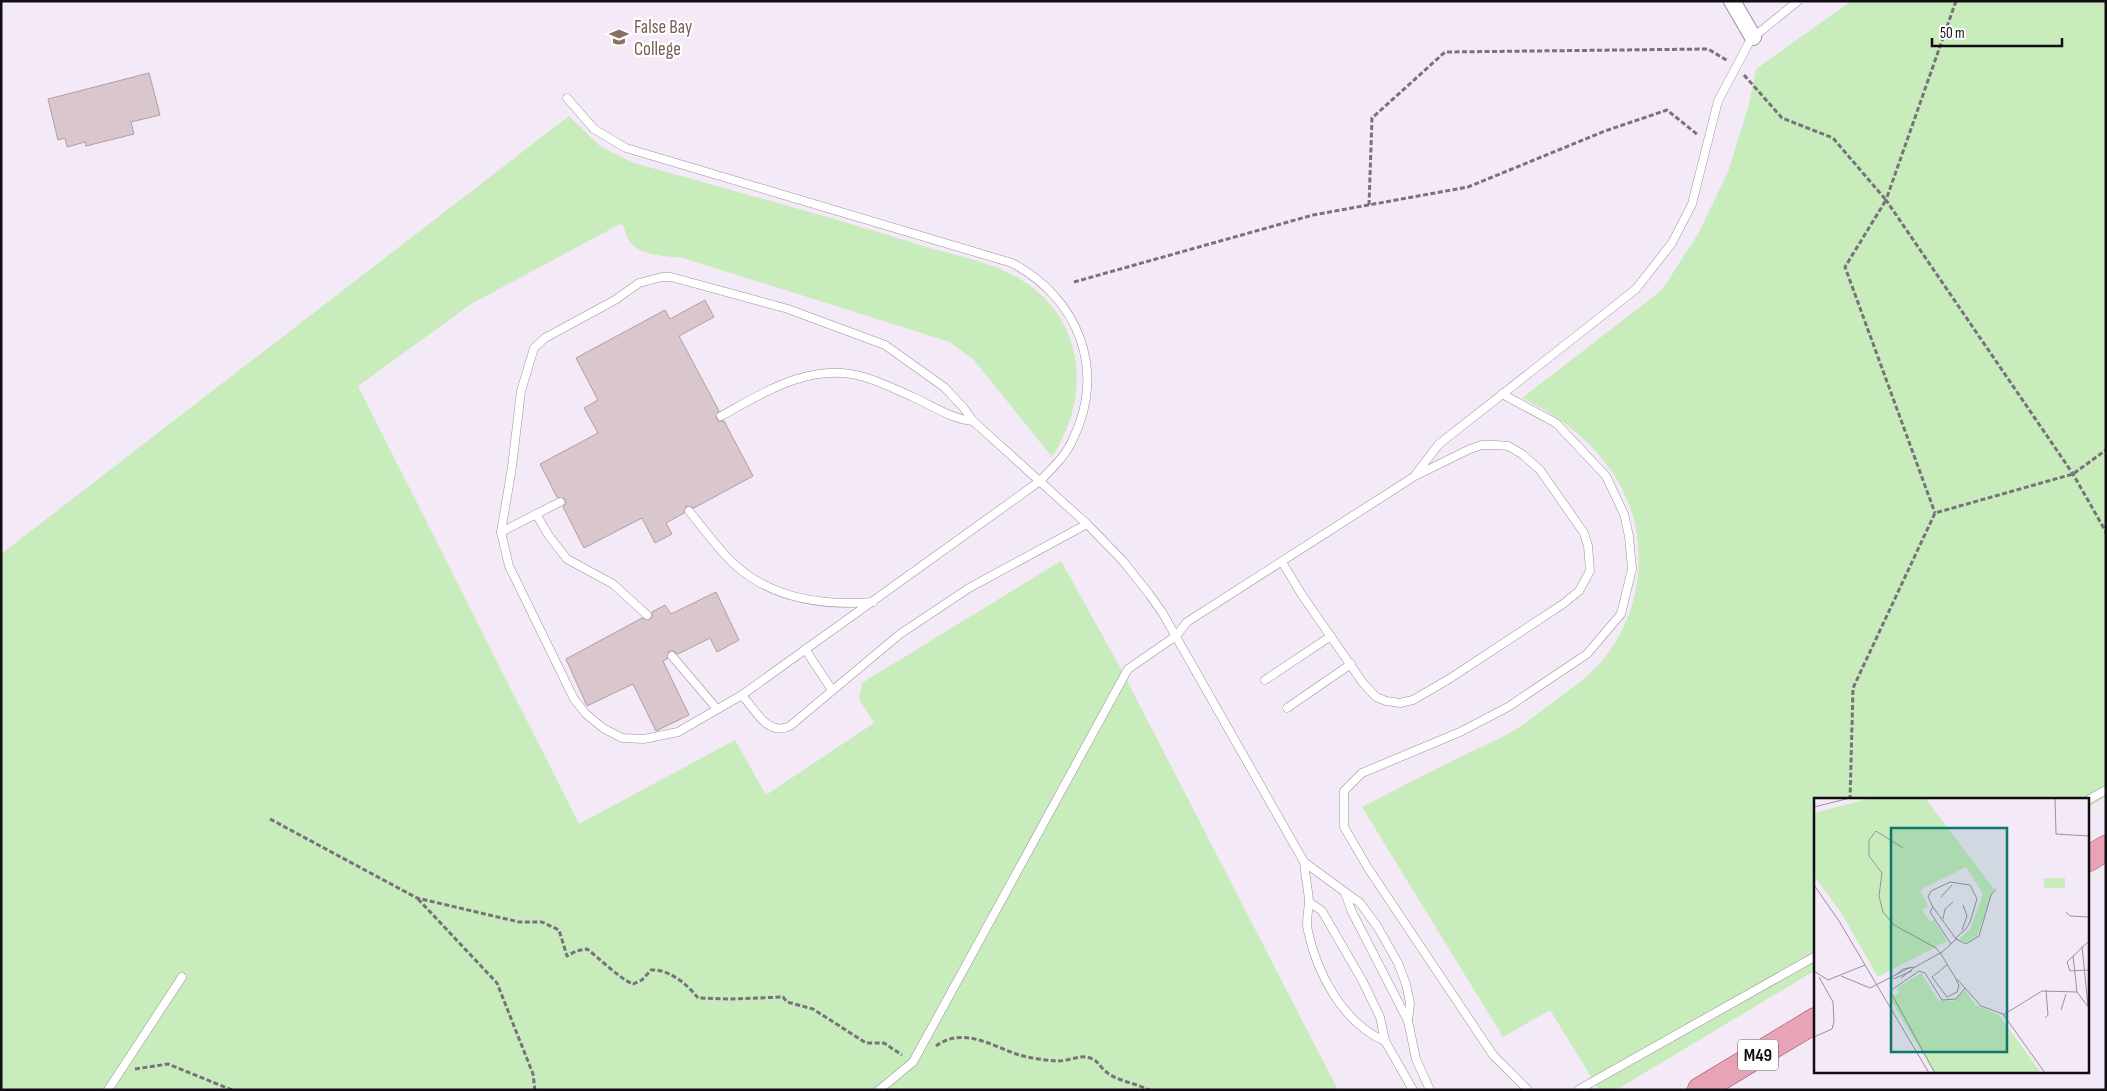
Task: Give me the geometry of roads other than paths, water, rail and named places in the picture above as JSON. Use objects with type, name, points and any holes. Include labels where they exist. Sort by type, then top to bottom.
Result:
[{"type":"main road","points":[[2090,858],[2106,848]]},
{"type":"main road","name":"M49","points":[[1700,1090],[1814,1021]]},
{"type":"street","points":[[1732,1],[1754,37]]},
{"type":"lane","points":[[1415,476],[1439,444],[1636,289],[1672,243],[1692,204],[1706,141],[1718,101],[1754,37],[1798,1]]},
{"type":"lane","points":[[567,98],[594,129],[626,148],[998,257],[1012,263],[1038,279],[1058,299],[1073,322],[1083,348],[1087,379],[1084,411],[1073,440],[1065,454],[1040,481],[875,602],[805,649],[742,695],[678,732],[644,740],[622,738],[603,728],[586,714],[574,699],[525,600],[509,566],[500,532],[512,467],[521,391],[534,348],[545,338],[615,300],[639,283],[652,279],[671,277],[788,309],[885,345],[944,387],[973,421],[1040,481],[1087,524],[1140,582],[1162,612],[1304,862],[1309,902],[1308,931],[1323,974],[1347,1013],[1368,1034],[1385,1041]]},
{"type":"lane","points":[[721,416],[779,386],[803,376],[825,373],[863,376],[916,398],[958,420],[973,421]]},
{"type":"lane","points":[[1502,394],[1556,423],[1606,476],[1624,514],[1629,536],[1632,569],[1621,614],[1587,654],[1508,707],[1460,732],[1362,773],[1344,791],[1344,827],[1368,868],[1493,1055],[1528,1090]]},
{"type":"lane","points":[[880,1090],[913,1062],[1128,669],[1176,636],[1187,622],[1415,476],[1482,445],[1508,446],[1522,454],[1540,470],[1584,533],[1588,546],[1590,571],[1579,591],[1563,604],[1449,679],[1413,700],[1400,703],[1376,697],[1363,683],[1282,562]]},
{"type":"lane","points":[[500,532],[560,502]]},
{"type":"lane","points":[[689,511],[733,563],[746,574],[770,587],[792,596],[817,602],[849,604],[875,602]]},
{"type":"lane","points":[[536,514],[548,536],[567,559],[614,584],[647,615]]},
{"type":"lane","points":[[742,695],[770,728],[782,730],[790,726],[900,634],[969,588],[1087,524]]},
{"type":"lane","points":[[1265,680],[1331,636]]},
{"type":"lane","points":[[805,649],[832,690]]},
{"type":"lane","points":[[672,656],[717,709]]},
{"type":"lane","points":[[1288,708],[1351,664]]},
{"type":"lane","points":[[2090,799],[2106,790]]},
{"type":"lane","points":[[1304,862],[1360,903],[1377,926],[1391,950],[1409,994],[1408,1021],[1416,1059],[1430,1090]]},
{"type":"lane","points":[[1345,893],[1352,912],[1408,1021]]},
{"type":"lane","points":[[1309,902],[1322,911],[1362,980],[1380,1017],[1385,1041],[1413,1090]]},
{"type":"lane","points":[[1578,1090],[1814,957]]},
{"type":"lane","points":[[108,1090],[182,977]]},
{"type":"place","name":"False Bay College","points":[[619,37]]}]
